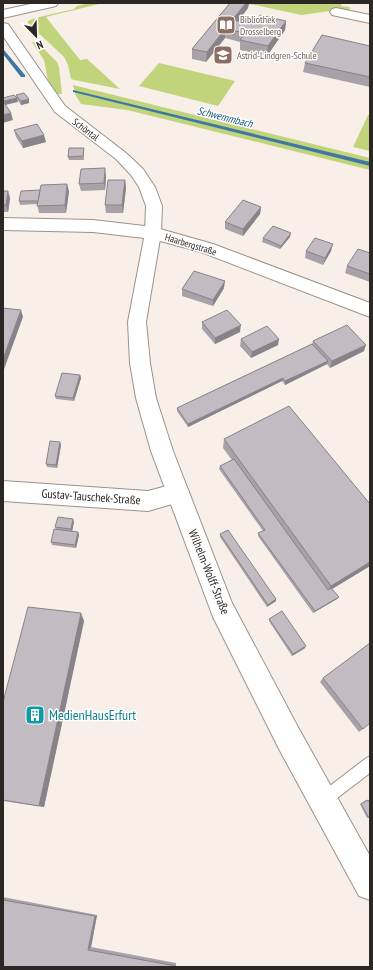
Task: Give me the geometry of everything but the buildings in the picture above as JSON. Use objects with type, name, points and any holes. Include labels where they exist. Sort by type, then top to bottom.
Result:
[{"type":"street","points":[[3,14],[52,3]]},
{"type":"street","points":[[336,12],[368,15]]},
{"type":"street","name":"Schöntal","points":[[3,27],[60,109],[122,156],[137,172],[147,188],[154,206],[153,233]]},
{"type":"street","name":"Haarbergstraße","points":[[3,224],[93,226],[153,233],[207,248],[370,310]]},
{"type":"street","name":"Wilhelm-Wolff-Straße","points":[[153,233],[138,322],[140,363],[146,398],[178,493],[222,609],[323,800],[370,885]]},
{"type":"street","name":"Gustav-Tauschek-Straße","points":[[3,491],[148,501],[178,493]]},
{"type":"lane","points":[[323,800],[370,764]]},
{"type":"green space","points":[[88,3],[103,3],[46,17],[80,60],[87,59],[120,89],[71,79],[68,65],[64,57],[28,23],[28,21],[35,18],[74,9],[77,6]]},
{"type":"green space","points":[[246,3],[342,3],[341,6],[350,7],[349,12],[332,9],[330,11],[301,15]]},
{"type":"green space","points":[[36,41],[57,62],[59,67],[62,94],[57,94],[48,81],[44,60],[32,42]]},
{"type":"green space","points":[[159,63],[235,81],[218,106],[139,86]]},
{"type":"green space","points":[[73,85],[370,158],[370,170],[127,110],[81,104],[76,96]]},
{"type":"green space","points":[[368,115],[370,115],[370,151],[353,147]]},
{"type":"waterway","name":"Schwemmbach","points":[[3,51],[23,76]]},
{"type":"waterway","name":"Schwemmbach","points":[[75,91],[370,164]]},
{"type":"place","name":"Bibliothek Drosselberg","points":[[226,25]]},
{"type":"place","name":"Astrid-Lindgren-Schule","points":[[223,55]]},
{"type":"place","name":"MedienHausErfurt","points":[[35,715]]}]
